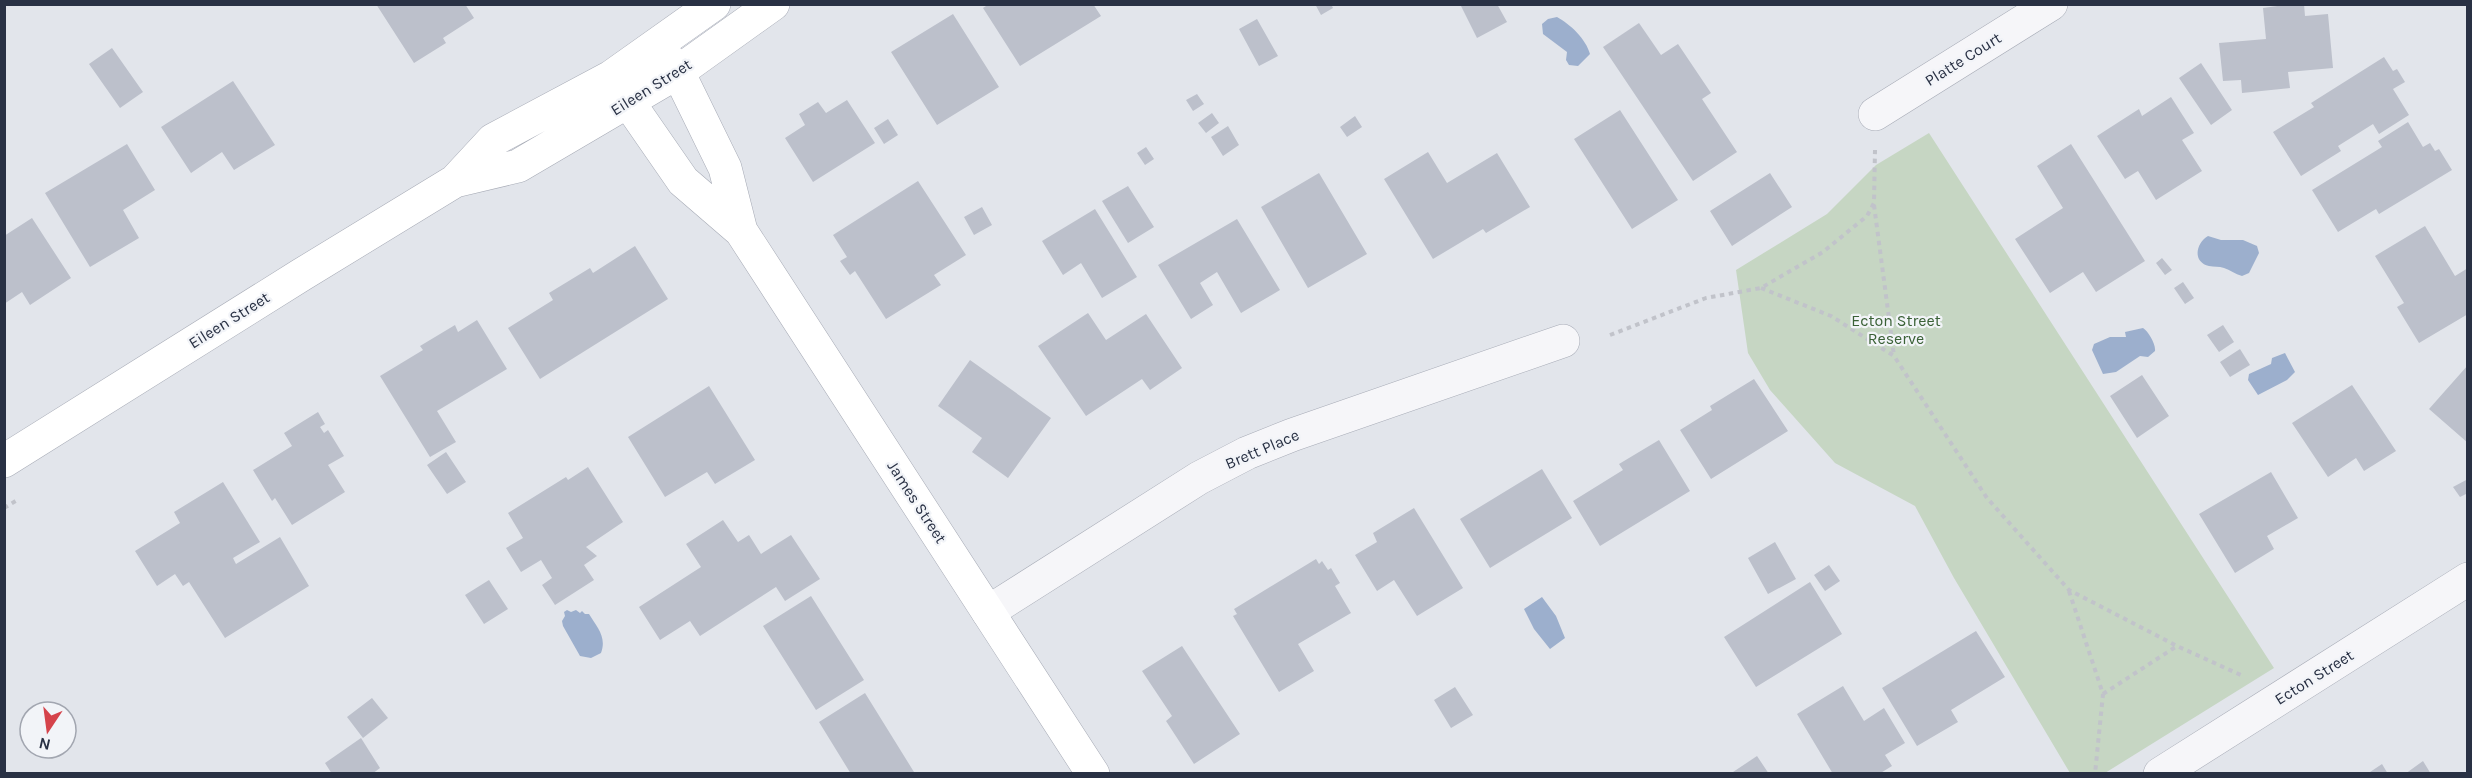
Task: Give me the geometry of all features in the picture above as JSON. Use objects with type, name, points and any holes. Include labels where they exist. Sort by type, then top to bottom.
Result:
[{"type":"street","name":"Eileen Street","points":[[620,89],[658,46],[714,4]]},
{"type":"street","name":"Eileen Street","points":[[4,461],[455,181],[493,140],[620,89],[678,72],[773,4]]},
{"type":"street","name":"Platte Court","points":[[1875,114],[2051,4]]},
{"type":"street","name":"James Street","points":[[658,46],[678,72],[725,168],[741,231]]},
{"type":"street","name":"James Street","points":[[620,89],[683,181],[741,231],[1093,774]]},
{"type":"street","name":"Brett Place","points":[[988,612],[1199,478],[1246,453],[1563,341]]},
{"type":"street","name":"Ecton Street","points":[[2160,774],[2468,579]]},
{"type":"path","points":[[1875,114],[1874,203],[1894,356]]},
{"type":"path","points":[[1610,335],[1706,298],[1761,288],[1823,252],[1867,216],[1874,203]]},
{"type":"path","points":[[1761,288],[1831,316],[1894,356],[1987,498],[2069,591],[2177,646],[2285,695]]},
{"type":"path","points":[[2069,591],[2103,694],[2095,774]]},
{"type":"path","points":[[2103,694],[2177,646]]},
{"type":"green space","name":"Ecton Street Reserve","points":[[1929,133],[2274,668],[2105,773],[2070,773],[1954,578],[1915,506],[1835,463],[1770,390],[1748,353],[1736,270],[1827,214],[1876,165]]},
{"type":"water","points":[[1557,17],[1577,32],[1588,48],[1590,54],[1578,66],[1569,65],[1566,60],[1567,52],[1543,34],[1542,24],[1548,19]]},
{"type":"water","points":[[2208,236],[2221,240],[2243,240],[2257,246],[2259,253],[2249,273],[2242,276],[2200,261],[2199,248]]},
{"type":"water","points":[[2143,328],[2151,338],[2155,351],[2148,357],[2140,356],[2116,372],[2103,374],[2092,350],[2094,344],[2110,337],[2126,337],[2125,332]]},
{"type":"water","points":[[2285,353],[2295,372],[2287,380],[2258,395],[2248,380],[2249,374],[2271,364],[2272,358]]},
{"type":"water","points":[[1542,597],[1556,616],[1565,638],[1550,649],[1534,629],[1524,609]]},
{"type":"water","points":[[567,610],[589,614],[602,637],[601,653],[591,658],[580,656],[563,626],[564,612]]},
{"type":"building","points":[[376,4],[465,4],[474,18],[443,38],[446,43],[414,63]]},
{"type":"building","points":[[989,4],[1093,4],[1101,16],[1020,66],[983,8]]},
{"type":"building","points":[[1315,4],[1331,4],[1333,8],[1321,15]]},
{"type":"building","points":[[1460,4],[1497,4],[1507,22],[1477,38]]},
{"type":"building","points":[[2304,4],[2305,16],[2328,14],[2333,68],[2288,72],[2290,88],[2242,93],[2241,80],[2223,81],[2219,43],[2266,39],[2263,8]]},
{"type":"building","points":[[953,14],[999,87],[937,125],[891,52]]},
{"type":"building","points":[[1257,19],[1278,56],[1259,66],[1239,29]]},
{"type":"building","points":[[1639,23],[1661,55],[1678,44],[1711,93],[1702,99],[1737,152],[1693,181],[1603,47]]},
{"type":"building","points":[[112,48],[143,92],[120,108],[89,64]]},
{"type":"building","points":[[2384,57],[2393,71],[2397,69],[2405,82],[2393,89],[2409,115],[2379,134],[2373,124],[2338,146],[2341,151],[2301,176],[2273,132],[2314,107],[2311,103]]},
{"type":"building","points":[[2201,63],[2232,110],[2211,125],[2179,78]]},
{"type":"building","points":[[233,81],[275,145],[234,170],[222,152],[191,173],[161,127]]},
{"type":"building","points":[[1197,94],[1204,104],[1193,111],[1186,100]]},
{"type":"building","points":[[2171,97],[2194,133],[2182,140],[2202,171],[2156,200],[2138,171],[2125,179],[2097,136],[2139,109],[2142,116]]},
{"type":"building","points":[[847,100],[875,143],[813,182],[785,138],[805,125],[799,114],[818,102],[826,113]]},
{"type":"building","points":[[1620,110],[1678,200],[1632,229],[1574,139]]},
{"type":"building","points":[[1212,113],[1219,123],[1206,133],[1198,123]]},
{"type":"building","points":[[1355,116],[1362,127],[1347,137],[1340,127]]},
{"type":"building","points":[[888,119],[898,135],[884,144],[874,128]]},
{"type":"building","points":[[2408,122],[2423,147],[2430,143],[2435,151],[2439,149],[2452,170],[2379,214],[2376,209],[2338,232],[2312,190],[2382,147],[2378,141]]},
{"type":"building","points":[[1228,126],[1239,145],[1223,156],[1211,137]]},
{"type":"building","points":[[127,144],[155,190],[123,210],[139,238],[90,267],[45,193]]},
{"type":"building","points":[[2071,144],[2145,261],[2096,292],[2083,272],[2050,293],[2015,239],[2063,208],[2037,166]]},
{"type":"building","points":[[1146,147],[1154,159],[1145,165],[1137,153]]},
{"type":"building","points":[[1428,152],[1447,183],[1497,153],[1530,207],[1486,233],[1483,229],[1433,259],[1384,179]]},
{"type":"building","points":[[1319,173],[1367,254],[1308,288],[1261,207]]},
{"type":"building","points":[[1770,173],[1792,207],[1732,246],[1710,211]]},
{"type":"building","points":[[918,181],[966,255],[934,275],[941,285],[886,319],[855,271],[850,275],[840,261],[847,257],[833,235]]},
{"type":"building","points":[[1128,186],[1154,227],[1128,243],[1102,201]]},
{"type":"building","points":[[982,207],[992,225],[974,235],[964,217]]},
{"type":"building","points":[[1095,209],[1137,277],[1102,298],[1081,263],[1063,275],[1042,241]]},
{"type":"building","points":[[32,218],[71,278],[30,305],[22,292],[4,304],[4,236]]},
{"type":"building","points":[[1237,219],[1280,290],[1241,313],[1217,272],[1200,283],[1213,305],[1191,319],[1158,265]]},
{"type":"building","points":[[2425,226],[2455,276],[2468,268],[2468,314],[2419,343],[2397,307],[2404,303],[2375,256]]},
{"type":"building","points":[[635,246],[668,299],[540,379],[508,328],[553,300],[549,293],[590,268],[593,273]]},
{"type":"building","points":[[2162,258],[2172,270],[2165,275],[2156,263]]},
{"type":"building","points":[[2183,282],[2194,298],[2185,304],[2174,288]]},
{"type":"building","points":[[1088,313],[1106,340],[1146,314],[1182,368],[1150,390],[1142,379],[1086,416],[1038,346]]},
{"type":"building","points":[[477,320],[507,369],[437,411],[456,442],[430,457],[380,376],[423,350],[420,346],[455,325],[458,332]]},
{"type":"building","points":[[2223,325],[2234,342],[2219,352],[2207,335]]},
{"type":"building","points":[[2240,349],[2250,365],[2230,377],[2220,362]]},
{"type":"building","points":[[970,360],[1051,418],[1008,478],[972,452],[982,438],[938,406]]},
{"type":"building","points":[[2468,365],[2468,443],[2429,409]]},
{"type":"building","points":[[2142,375],[2169,416],[2137,438],[2110,396]]},
{"type":"building","points":[[1754,379],[1788,431],[1711,479],[1680,430],[1712,410],[1710,406]]},
{"type":"building","points":[[2352,385],[2396,451],[2364,471],[2356,458],[2328,477],[2292,423]]},
{"type":"building","points":[[709,386],[755,460],[715,484],[707,472],[665,497],[628,437]]},
{"type":"building","points":[[318,412],[325,424],[320,427],[324,433],[328,430],[344,456],[328,465],[345,492],[292,525],[275,498],[272,501],[253,470],[292,446],[284,433]]},
{"type":"building","points":[[1659,440],[1690,491],[1600,546],[1573,501],[1623,470],[1619,464]]},
{"type":"building","points":[[446,452],[466,482],[447,494],[427,465]]},
{"type":"building","points":[[588,467],[623,522],[586,547],[597,556],[584,565],[594,580],[555,605],[542,585],[552,578],[541,560],[521,572],[506,548],[523,538],[508,513],[566,477],[568,480]]},
{"type":"building","points":[[1542,469],[1572,518],[1490,568],[1460,519]]},
{"type":"building","points":[[2271,472],[2298,518],[2267,536],[2274,549],[2235,573],[2199,514]]},
{"type":"building","points":[[2468,479],[2468,493],[2460,497],[2453,487]]},
{"type":"building","points":[[223,482],[260,542],[233,558],[236,564],[280,537],[309,586],[225,638],[189,582],[183,586],[175,574],[157,586],[135,551],[180,523],[174,512]]},
{"type":"building","points":[[1414,508],[1463,588],[1417,616],[1394,580],[1377,591],[1355,555],[1377,542],[1373,533]]},
{"type":"building","points":[[723,520],[738,542],[749,535],[761,554],[791,535],[820,579],[785,601],[776,587],[700,636],[690,621],[660,640],[639,607],[701,567],[686,544]]},
{"type":"building","points":[[1775,542],[1796,579],[1768,594],[1748,558]]},
{"type":"building","points":[[1316,559],[1319,564],[1322,561],[1328,570],[1331,568],[1340,583],[1335,586],[1351,613],[1298,644],[1314,671],[1279,692],[1233,616],[1237,614],[1234,609]]},
{"type":"building","points":[[1829,565],[1840,581],[1825,591],[1814,575]]},
{"type":"building","points":[[489,580],[508,609],[484,624],[465,595]]},
{"type":"building","points":[[1810,582],[1842,634],[1756,687],[1724,637]]},
{"type":"building","points":[[811,596],[864,680],[816,710],[763,626]]},
{"type":"building","points":[[1976,631],[2005,677],[1951,710],[1958,722],[1917,746],[1882,688]]},
{"type":"building","points":[[1182,646],[1240,734],[1194,764],[1166,721],[1172,716],[1142,671]]},
{"type":"building","points":[[1843,686],[1864,721],[1884,708],[1905,743],[1885,755],[1892,766],[1879,774],[1833,774],[1797,714]]},
{"type":"building","points":[[1455,687],[1473,715],[1451,728],[1434,700]]},
{"type":"building","points":[[865,693],[914,772],[912,774],[851,774],[819,722]]},
{"type":"building","points":[[372,698],[388,718],[363,738],[347,717]]},
{"type":"building","points":[[361,738],[380,768],[372,774],[332,774],[325,763]]},
{"type":"building","points":[[1757,756],[1769,774],[1730,774]]},
{"type":"building","points":[[2423,761],[2431,774],[2405,774]]},
{"type":"building","points":[[2382,764],[2388,774],[2367,774]]}]
